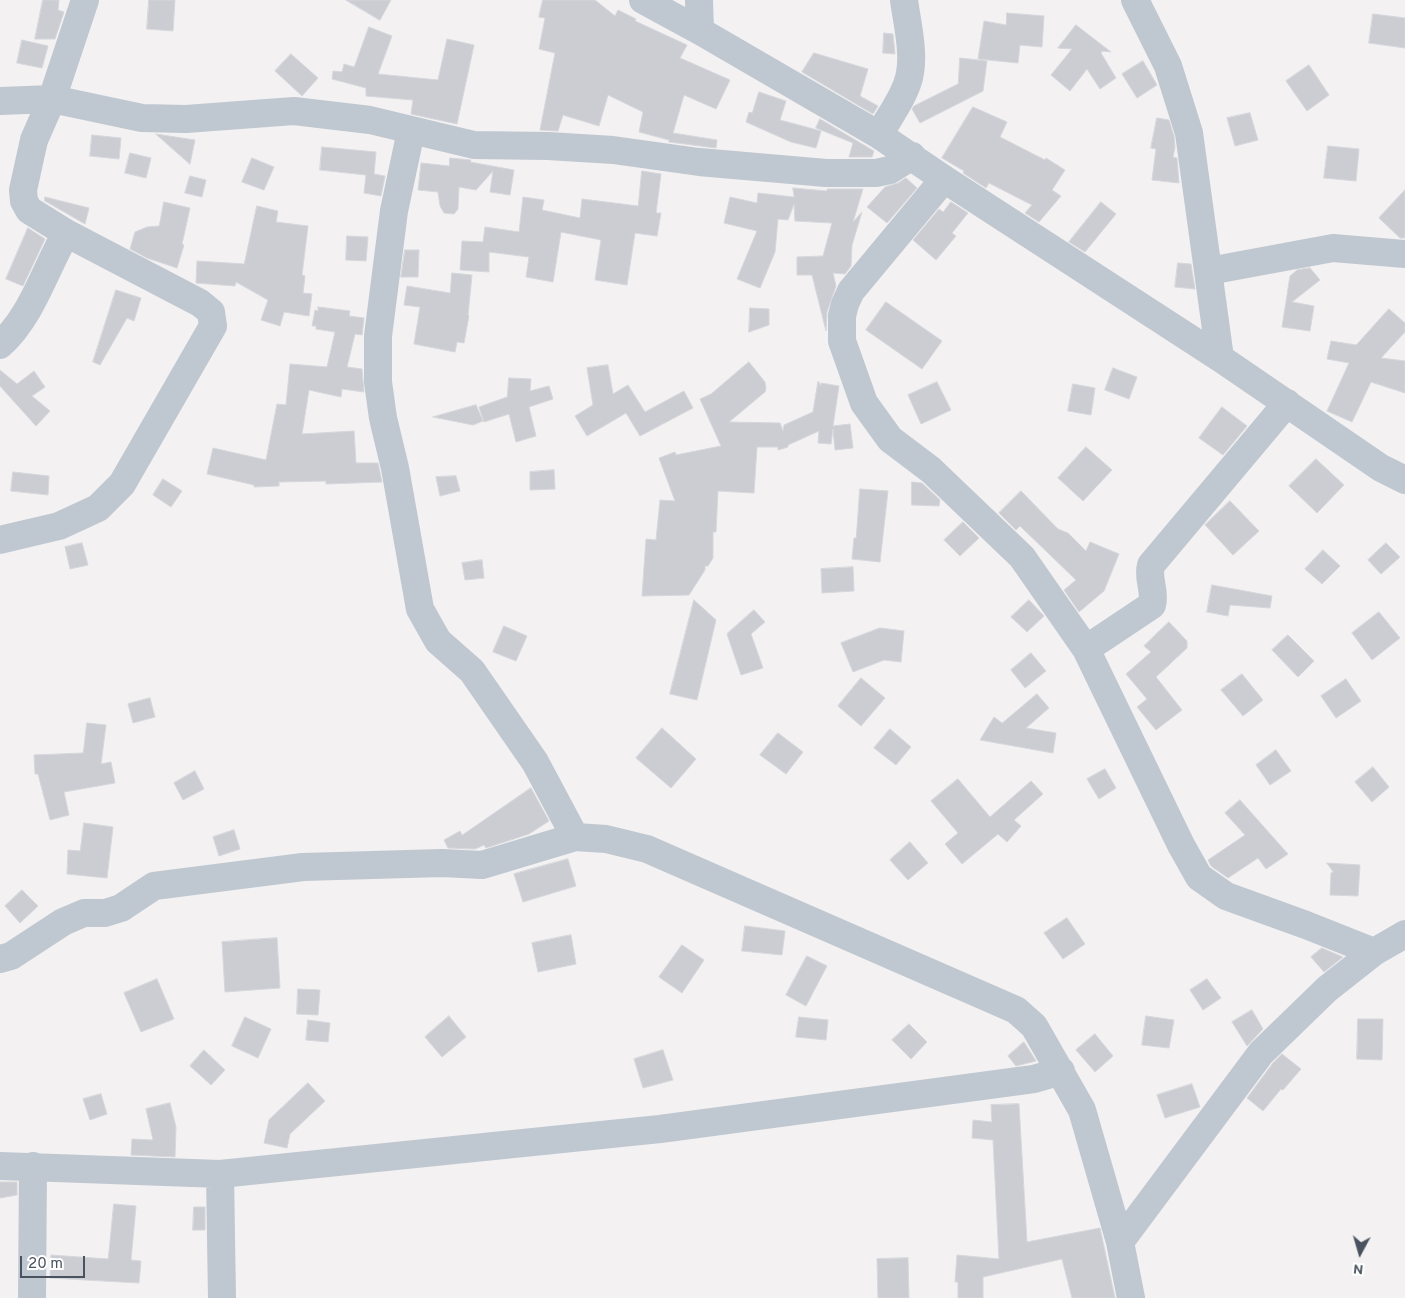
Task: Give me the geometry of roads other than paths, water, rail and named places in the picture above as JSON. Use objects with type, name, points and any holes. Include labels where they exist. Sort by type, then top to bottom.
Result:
[{"type":"street","points":[[0,540],[60,526],[98,508],[122,484],[214,326],[211,312],[200,303],[66,233],[28,210],[24,201],[23,190],[34,140],[52,99],[85,0]]},
{"type":"street","points":[[643,0],[700,30],[880,135],[944,179],[1220,358],[1381,468],[1405,480]]},
{"type":"street","points":[[699,0],[700,30]]},
{"type":"street","points":[[880,135],[906,87],[910,74],[911,60],[904,0]]},
{"type":"street","points":[[1136,0],[1168,66],[1189,134],[1220,358]]},
{"type":"street","points":[[0,101],[52,99],[142,118],[186,119],[294,111],[370,120],[474,145],[548,146],[613,150],[699,162],[826,173],[876,173],[890,170],[912,156]]},
{"type":"street","points":[[411,131],[394,211],[378,336],[378,382],[382,418],[395,468],[420,609],[438,641],[472,671],[535,762],[575,837]]},
{"type":"street","points":[[944,179],[851,291],[845,304],[842,316],[842,341],[864,403],[890,440],[931,470],[1022,557],[1086,649],[1199,877],[1226,896],[1374,952]]},
{"type":"street","points":[[0,345],[13,333],[43,280],[66,233]]},
{"type":"street","points":[[1209,271],[1333,248],[1405,254]]},
{"type":"street","points":[[1086,649],[1152,605],[1154,598],[1150,579],[1151,565],[1287,403]]},
{"type":"street","points":[[0,959],[11,956],[63,922],[84,913],[105,913],[121,908],[154,886],[304,867],[442,863],[482,865],[575,837],[606,840],[647,849],[1016,1010],[1034,1026],[1082,1110],[1120,1242],[1131,1298]]},
{"type":"street","points":[[1120,1242],[1261,1053],[1327,990],[1374,952],[1405,934]]},
{"type":"street","points":[[0,1166],[220,1174],[660,1129],[1034,1079],[1061,1071]]},
{"type":"street","points":[[32,1298],[33,1166]]},
{"type":"street","points":[[220,1174],[222,1298]]}]
